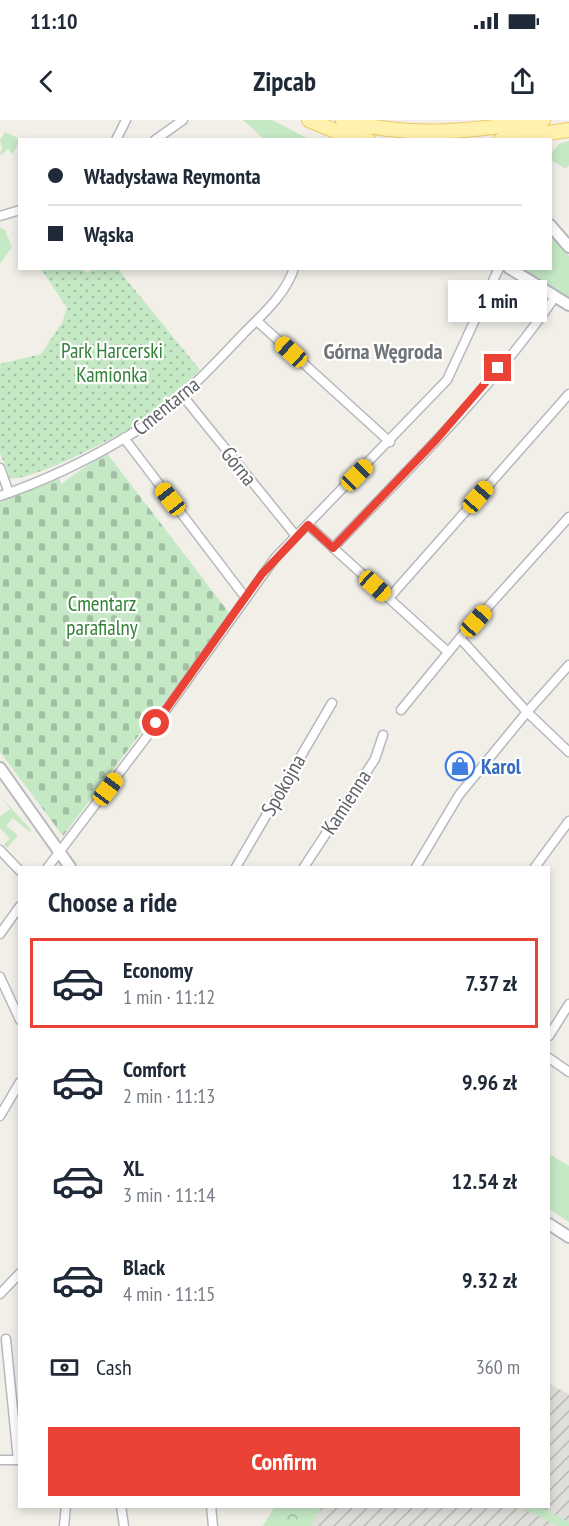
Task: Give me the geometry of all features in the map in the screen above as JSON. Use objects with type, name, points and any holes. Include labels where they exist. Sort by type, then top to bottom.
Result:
[{"type":"main road","points":[[309,120],[345,137]]},
{"type":"main road","points":[[344,120],[368,127],[417,133],[542,128],[569,130]]},
{"type":"main road","points":[[508,138],[542,128]]},
{"type":"street","points":[[117,138],[126,120]]},
{"type":"street","points":[[158,138],[183,120]]},
{"type":"street","points":[[0,216],[18,211]]},
{"type":"street","points":[[552,227],[569,247]]},
{"type":"street","name":"Cmentarna","points":[[4,495],[124,438],[182,395],[256,321],[287,284],[293,270]]},
{"type":"street","points":[[49,866],[145,739],[275,558],[390,442],[450,376],[497,270]]},
{"type":"street","points":[[512,270],[569,305]]},
{"type":"street","points":[[333,548],[442,433],[513,351],[555,297]]},
{"type":"street","points":[[256,321],[390,442]]},
{"type":"street","points":[[390,598],[569,394]]},
{"type":"street","name":"Górna","points":[[182,395],[296,536]]},
{"type":"street","points":[[124,438],[245,597]]},
{"type":"street","points":[[0,468],[4,495]]},
{"type":"street","points":[[401,711],[460,638],[569,517]]},
{"type":"street","points":[[308,525],[448,652]]},
{"type":"street","points":[[460,638],[526,712],[569,752]]},
{"type":"street","points":[[417,866],[459,795],[526,712],[569,665]]},
{"type":"street","name":"Spokojna","points":[[237,866],[332,703]]},
{"type":"street","name":"Kamienna","points":[[305,866],[375,759],[383,735]]},
{"type":"street","points":[[0,768],[69,866]]},
{"type":"street","points":[[536,866],[569,821]]},
{"type":"street","points":[[0,850],[18,869]]},
{"type":"street","points":[[0,933],[18,909]]},
{"type":"street","points":[[0,977],[18,1016]]},
{"type":"street","points":[[550,1034],[569,1004]]},
{"type":"street","points":[[550,1059],[569,1072]]},
{"type":"street","points":[[0,1116],[18,1085]]},
{"type":"street","points":[[550,1225],[569,1237]]},
{"type":"street","points":[[0,1294],[18,1276]]},
{"type":"street","points":[[6,1339],[18,1451]]},
{"type":"street","points":[[0,1460],[18,1460]]},
{"type":"street","points":[[64,1526],[66,1508]]},
{"type":"street","points":[[121,1508],[124,1526]]},
{"type":"street","points":[[211,1508],[213,1526]]},
{"type":"shaded area","points":[[550,1384],[569,1394],[569,1526],[311,1526],[321,1508],[550,1508]]},
{"type":"green space","points":[[243,120],[272,120],[307,138],[263,138]]},
{"type":"green space","points":[[5,132],[18,138],[13,154],[8,149],[0,156],[2,148],[0,140]]},
{"type":"green space","points":[[569,141],[569,165],[566,169],[552,161],[552,153],[559,144]]},
{"type":"green space","points":[[0,227],[5,230],[12,247],[0,264]]},
{"type":"green space","points":[[552,235],[569,256],[569,301],[519,270],[552,270]]},
{"type":"green space","name":"Park Harcerski Kamionka","points":[[42,270],[83,270],[87,273],[92,270],[119,270],[200,370],[153,411],[127,430],[54,466],[10,478],[0,453],[0,364],[41,354],[62,323],[67,308]]},
{"type":"green space","name":"Cmentarz parafialny","points":[[106,452],[230,614],[63,836],[0,752],[0,502],[59,477],[61,484]]},
{"type":"green space","points":[[2,798],[31,830],[30,832],[13,818],[6,826],[18,835],[7,848],[4,844],[10,839],[0,828],[0,817],[10,809]]},
{"type":"green space","points":[[550,1155],[569,1166],[569,1222],[550,1210]]},
{"type":"green space","points":[[274,1508],[321,1508],[311,1526],[263,1526]]},
{"type":"green space","points":[[522,1508],[542,1508],[569,1522],[569,1526],[558,1526]]},
{"type":"place","name":"Karol","points":[[460,766]]},
{"type":"district","name":"Górna Węgroda","points":[[383,351]]},
{"type":"route","points":[[156,723],[275,558],[308,525],[333,548],[436,440],[498,368]]}]
